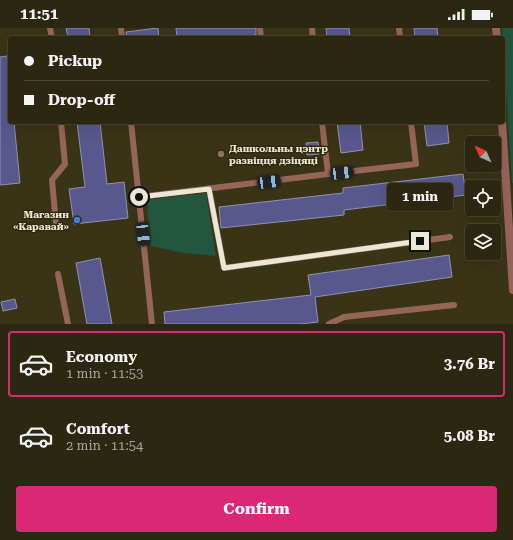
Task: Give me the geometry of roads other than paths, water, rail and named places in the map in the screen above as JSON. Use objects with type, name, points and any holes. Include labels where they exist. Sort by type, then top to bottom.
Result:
[{"type":"street","points":[[502,124],[513,290]]},
{"type":"lane","points":[[56,224],[52,180],[65,164],[61,124]]},
{"type":"lane","points":[[131,124],[152,324]]},
{"type":"lane","points":[[322,124],[328,174]]},
{"type":"lane","points":[[139,197],[416,164],[410,124]]},
{"type":"lane","points":[[209,189],[224,268],[450,237]]},
{"type":"lane","points":[[58,274],[68,324]]},
{"type":"lane","points":[[329,324],[344,317],[454,305]]},
{"type":"place","name":"Дашкольны цэнтр развіцця дзіцяці","points":[[221,154]]},
{"type":"place","name":"Магазин «Каравай»","points":[[77,220]]}]
